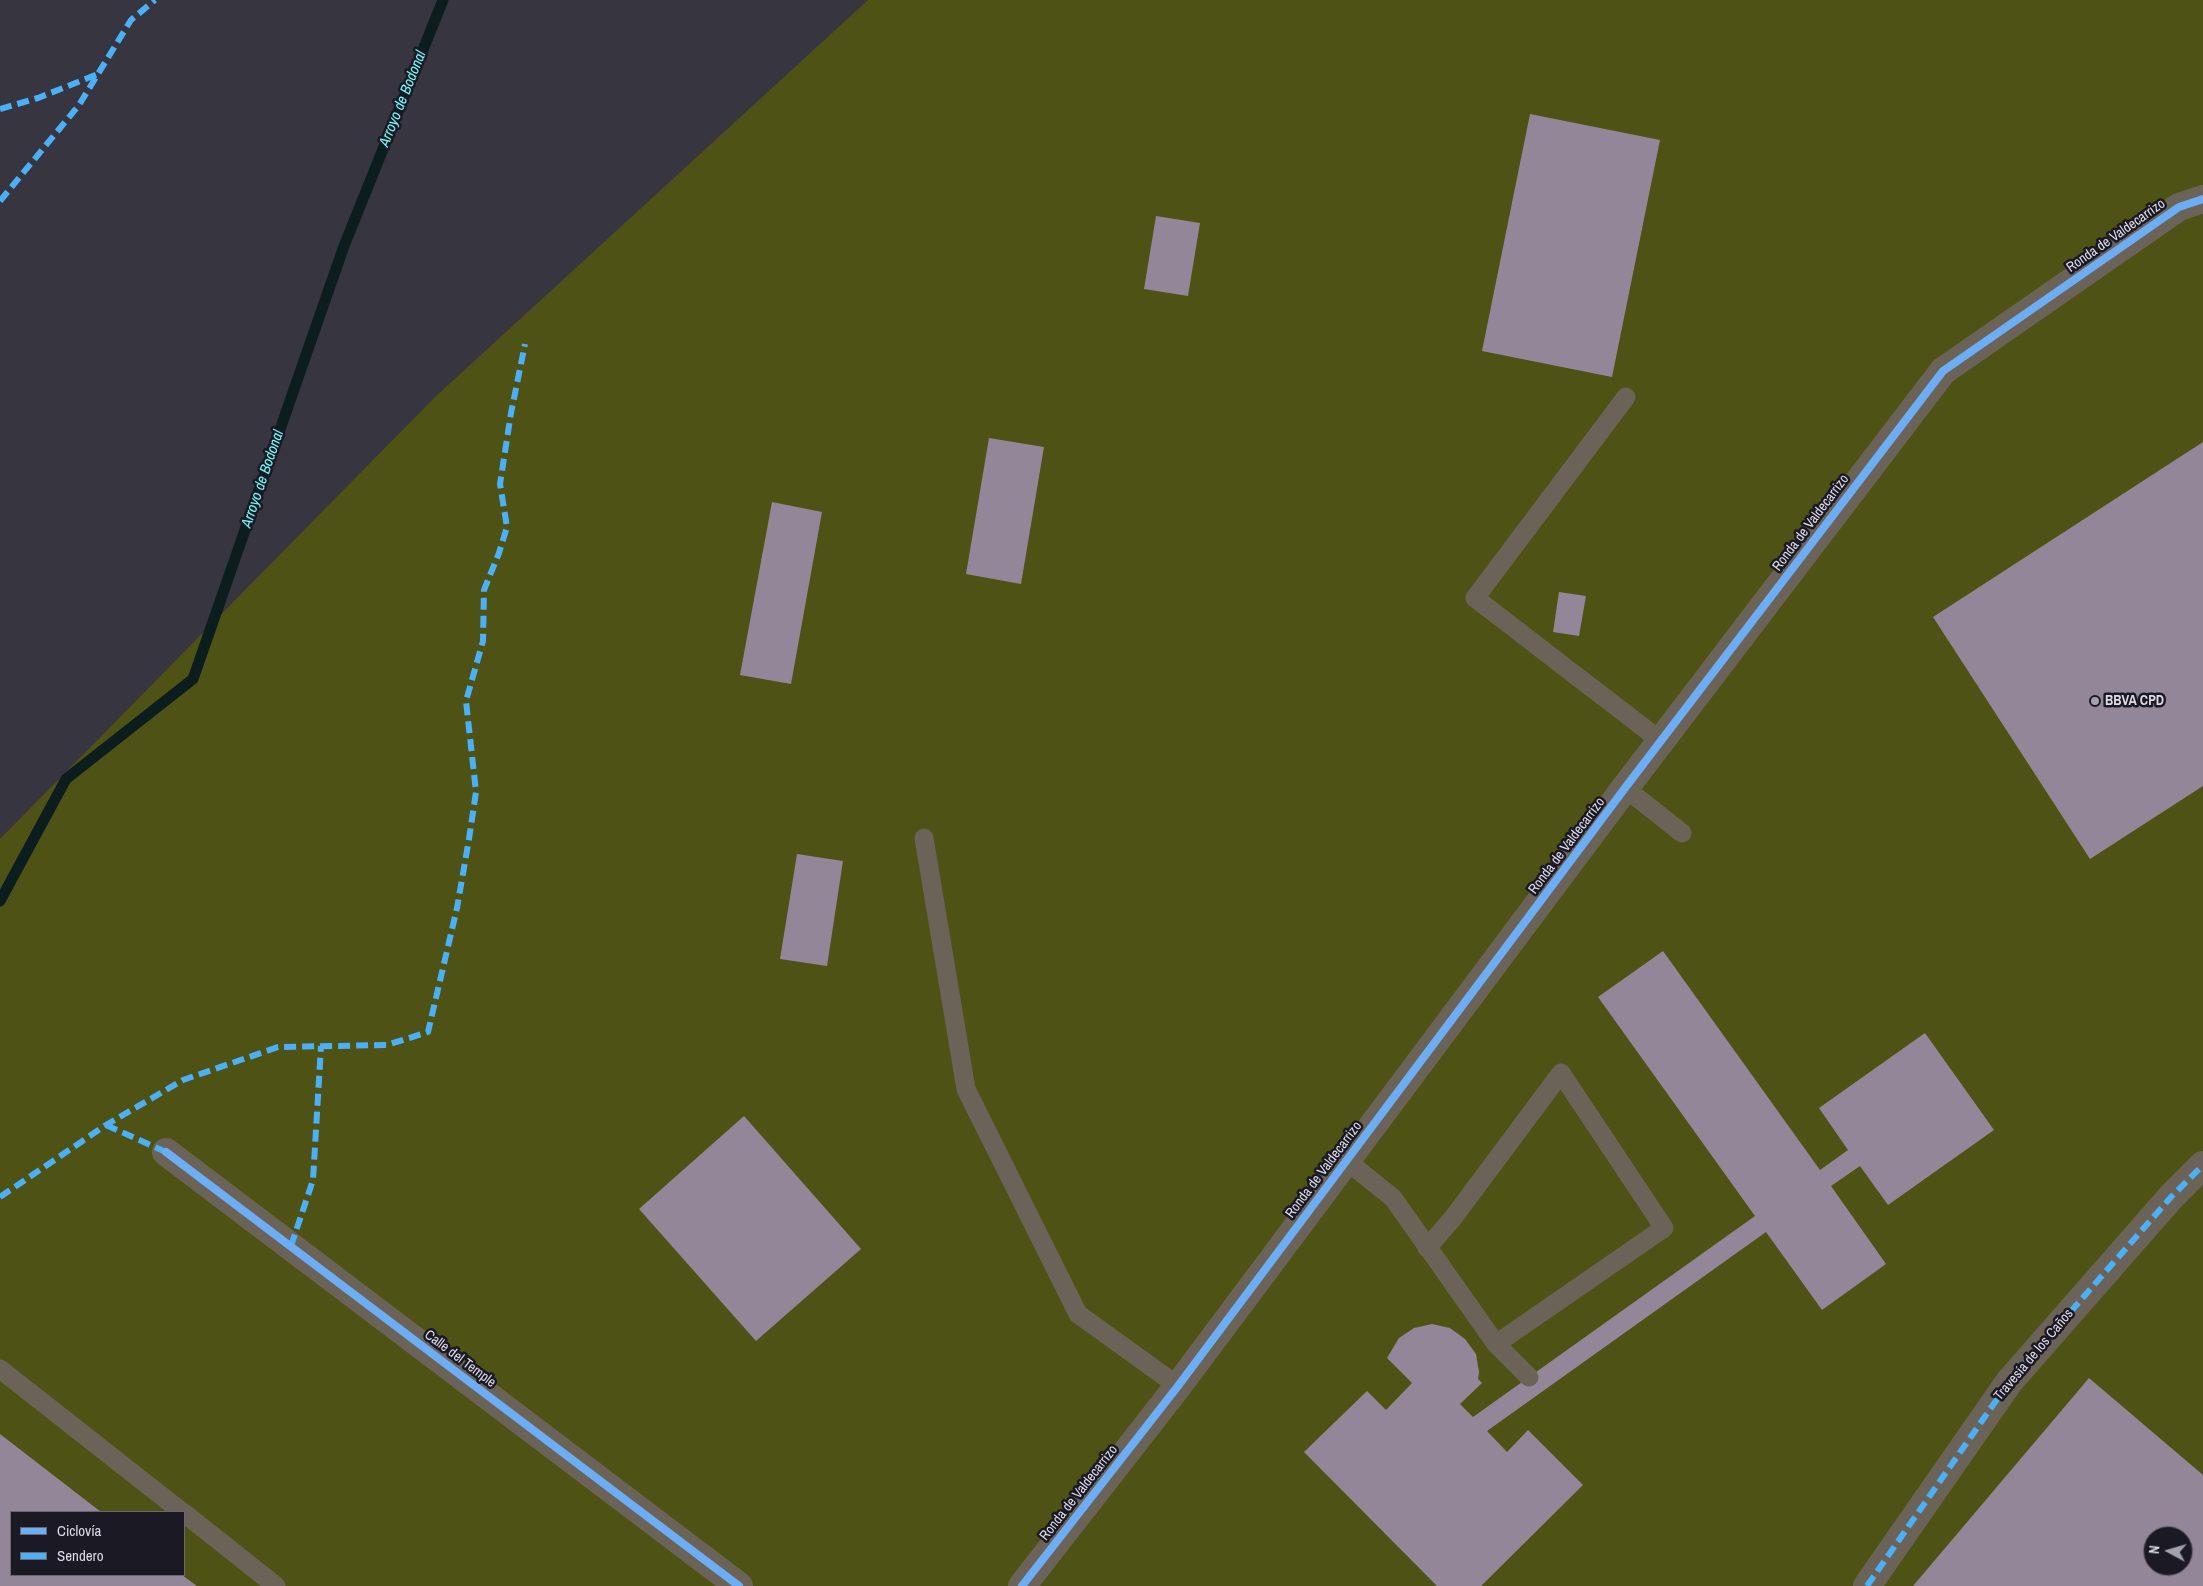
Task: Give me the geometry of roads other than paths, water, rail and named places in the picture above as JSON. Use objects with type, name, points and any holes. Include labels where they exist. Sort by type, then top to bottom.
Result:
[{"type":"street","name":"Ronda de Valdecarrizo","points":[[1022,1586],[1178,1386],[1625,788],[1943,371],[2179,208],[2203,199]]},
{"type":"street","name":"Calle del Temple","points":[[166,1152],[739,1586]]},
{"type":"street","name":"Travesía de los Caños","points":[[1867,1586],[2009,1382],[2171,1197],[2203,1164]]},
{"type":"lane","points":[[1626,397],[1474,598],[1661,741]]},
{"type":"lane","points":[[1625,788],[1682,833]]},
{"type":"lane","points":[[924,838],[966,1089],[1078,1314],[1178,1386]]},
{"type":"lane","points":[[1427,1248],[1453,1218],[1561,1074],[1664,1228],[1496,1344]]},
{"type":"lane","points":[[1347,1161],[1393,1198],[1496,1344],[1529,1378]]},
{"type":"lane","points":[[0,1370],[180,1511]]},
{"type":"lane","points":[[185,1515],[276,1586]]},
{"type":"waterway","name":"Arroyo de Bodonal","points":[[0,901],[66,779],[193,679],[344,246],[443,0]]},
{"type":"place","name":"BBVA CPD","points":[[2095,701]]}]
